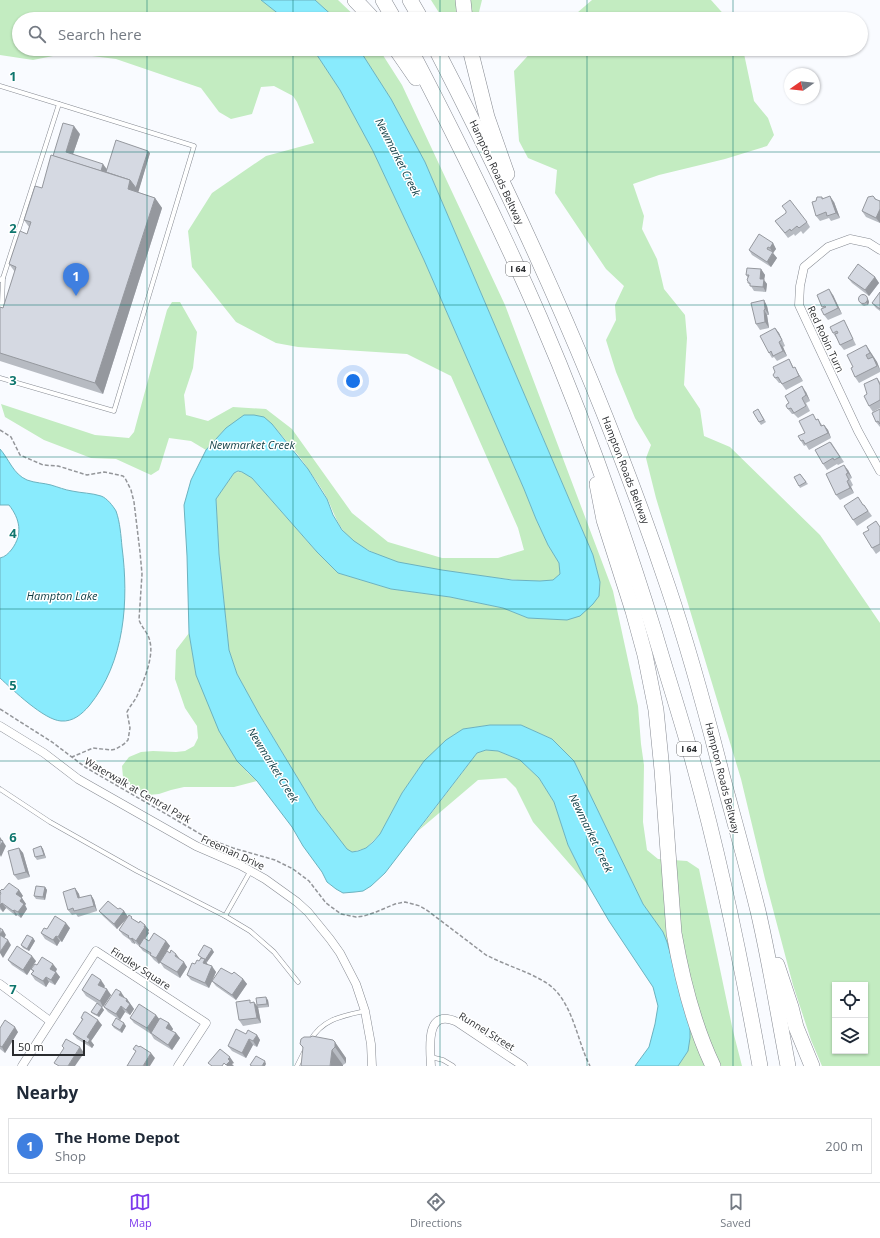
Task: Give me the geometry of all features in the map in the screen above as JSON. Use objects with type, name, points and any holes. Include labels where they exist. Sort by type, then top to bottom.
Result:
[{"type":"highway","points":[[356,0],[367,12]]},
{"type":"highway","points":[[384,0],[390,12]]},
{"type":"highway","points":[[410,0],[416,12]]},
{"type":"highway","points":[[463,0],[464,12]]},
{"type":"highway","points":[[401,56],[457,139]]},
{"type":"highway","name":"I 64","points":[[414,56],[457,139],[538,312],[588,440],[630,557],[696,771],[738,949],[760,1066]]},
{"type":"highway","name":"Hampton Roads Beltway","points":[[440,56],[463,100],[550,283],[593,383],[645,520],[669,589],[701,693],[758,912]]},
{"type":"highway","points":[[472,56],[487,117],[533,249]]},
{"type":"highway","points":[[588,440],[604,520],[633,611],[650,682],[659,738],[672,914],[678,957],[692,1014],[713,1066]]},
{"type":"highway","points":[[758,912],[791,1007],[796,1027],[812,1066]]},
{"type":"highway","name":"I 64","points":[[758,912],[788,1066]]},
{"type":"street","name":"Red Robin Turn","points":[[880,250],[870,242],[850,239],[828,247],[804,267],[800,286],[799,305],[858,431],[880,471]]},
{"type":"street","name":"Freeman Drive","points":[[0,726],[35,746],[70,773],[89,785],[196,846],[251,870],[285,892],[308,912],[337,948],[359,991],[365,1011],[371,1044],[372,1066]]},
{"type":"street","name":"Findley Square","points":[[22,1066],[96,951],[206,1022],[178,1066]]},
{"type":"street","points":[[0,984],[50,1022]]},
{"type":"street","name":"Runnel Street","points":[[431,1062],[430,1037],[432,1028],[441,1020],[449,1020],[457,1022],[523,1066]]},
{"type":"lane","points":[[0,86],[194,146],[114,411],[0,378]]},
{"type":"lane","points":[[0,313],[2,303],[1,279],[59,104]]},
{"type":"lane","points":[[0,789],[50,822],[131,868],[225,916],[250,931],[285,964],[298,982]]},
{"type":"lane","points":[[225,916],[251,870]]},
{"type":"lane","points":[[309,1044],[321,1026],[338,1018],[365,1011]]},
{"type":"lane","points":[[297,1066],[306,1049]]},
{"type":"lane","points":[[431,1062],[443,1060],[453,1066]]},
{"type":"path","points":[[0,430],[11,438],[20,455],[44,465],[58,466],[87,475],[104,472],[123,476],[128,482],[134,502],[141,565],[139,620],[142,628],[150,640],[151,646],[148,666],[136,697],[127,712],[130,728],[128,740],[116,749],[111,750],[93,748],[72,758]]},
{"type":"path","name":"Waterwalk at Central Park","points":[[0,709],[46,738],[85,767],[209,839],[233,848],[275,860],[293,869],[309,881],[326,903],[341,914],[348,916],[364,916],[395,904],[405,902],[420,906],[486,955],[546,982],[554,988],[570,1013],[586,1059],[590,1066]]},
{"type":"green space","points":[[0,0],[261,0],[276,12],[12,12],[12,56],[53,56],[33,60],[0,55]]},
{"type":"green space","points":[[315,0],[338,0],[351,12],[328,12]]},
{"type":"green space","points":[[431,0],[482,0],[479,12],[439,12]]},
{"type":"green space","points":[[592,0],[711,0],[722,12],[578,12]]},
{"type":"green space","points":[[92,56],[318,56],[340,90],[373,151],[424,260],[536,519],[548,545],[559,563],[560,574],[556,578],[553,580],[544,581],[503,579],[408,565],[380,556],[363,547],[353,541],[344,532],[319,484],[300,457],[272,424],[226,428],[206,450],[191,441],[169,438],[159,470],[151,475],[116,459],[91,458],[44,440],[5,417],[1,404],[95,435],[129,438],[134,432],[167,310],[172,302],[180,302],[197,332],[193,368],[184,395],[186,415],[208,421],[233,407],[266,409],[292,429],[352,513],[388,542],[442,558],[498,558],[524,550],[518,528],[451,376],[407,354],[298,347],[276,343],[236,322],[192,267],[188,231],[212,193],[266,156],[314,143],[297,102],[293,96],[274,86],[261,87],[252,114],[231,119],[219,112],[201,88],[116,59]]},
{"type":"green space","points":[[363,56],[383,56],[402,85],[505,305],[613,591],[638,706],[644,765],[643,822],[647,850],[658,859],[687,861],[699,869],[733,1031],[742,1066],[678,1066],[688,1051],[671,953],[663,932],[643,904],[574,761],[552,739],[521,725],[490,725],[463,729],[424,761],[402,793],[380,834],[366,848],[352,852],[347,850],[317,810],[259,714],[237,674],[229,650],[219,554],[216,499],[234,473],[237,472],[242,472],[252,478],[317,552],[338,573],[391,589],[450,597],[503,608],[528,618],[597,570],[593,555],[425,162],[391,99]]},
{"type":"green space","points":[[528,56],[744,56],[754,101],[768,118],[774,135],[767,146],[725,159],[659,175],[633,184],[644,216],[642,229],[657,259],[664,289],[685,315],[687,338],[684,385],[700,409],[704,436],[730,447],[820,535],[880,623],[880,1066],[822,1066],[811,1040],[793,985],[765,879],[741,779],[656,498],[646,458],[651,445],[635,418],[616,372],[606,340],[616,320],[615,305],[624,286],[606,269],[555,193],[557,170],[528,158],[519,141],[514,71]]},
{"type":"green space","points":[[189,633],[196,675],[247,772],[257,781],[234,787],[184,787],[159,794],[148,795],[129,784],[123,777],[122,766],[129,757],[141,752],[185,751],[194,746],[198,738],[197,726],[185,708],[175,679],[176,650]]},
{"type":"green space","points":[[486,750],[498,751],[520,760],[539,778],[554,802],[568,845],[588,885],[533,822],[516,788],[506,778],[478,780],[418,831],[477,753]]},
{"type":"water","points":[[261,0],[315,0],[328,12],[276,12]]},
{"type":"water","name":"Newmarket Creek","points":[[318,56],[363,56],[391,99],[425,162],[593,555],[600,582],[599,596],[580,616],[567,620],[528,618],[503,608],[450,597],[391,589],[338,573],[317,552],[252,478],[238,471],[234,473],[216,499],[219,554],[229,650],[237,674],[259,714],[317,810],[347,849],[352,852],[366,848],[373,842],[380,834],[402,793],[424,761],[446,740],[463,729],[490,725],[521,725],[552,739],[574,761],[643,904],[663,932],[667,942],[690,1023],[688,1051],[678,1066],[635,1066],[649,1047],[655,1024],[658,1006],[653,987],[609,921],[588,885],[568,845],[554,802],[539,778],[520,760],[498,751],[486,750],[477,753],[385,873],[363,891],[343,893],[327,882],[292,827],[257,781],[237,761],[219,731],[196,675],[189,633],[184,505],[191,480],[206,450],[226,428],[244,415],[264,417],[272,424],[308,469],[327,499],[333,515],[342,530],[354,541],[369,551],[398,562],[512,580],[553,580],[560,574],[559,563],[548,545],[536,519],[424,260],[373,151],[340,90]]},
{"type":"water","name":"Hampton Lake","points":[[0,449],[18,474],[27,480],[48,484],[75,492],[101,496],[112,505],[117,515],[121,538],[125,588],[122,630],[117,651],[101,689],[89,706],[77,717],[65,721],[46,716],[29,704],[0,678],[0,558],[7,555],[12,549],[18,538],[19,527],[16,516],[9,505],[0,505]]},
{"type":"building","points":[[63,123],[74,126],[66,152],[103,164],[101,171],[53,156]]},
{"type":"building","points":[[116,140],[148,151],[136,188],[130,180],[106,172]]},
{"type":"building","points":[[51,155],[130,180],[128,189],[155,198],[95,383],[0,353],[0,307],[3,308],[16,267],[9,264],[20,231],[27,234],[31,222],[24,220],[35,186],[42,188]]},
{"type":"building","points":[[830,196],[836,213],[827,216],[826,212],[816,216],[812,202],[816,201],[817,197],[822,197],[822,199]]},
{"type":"building","points":[[873,196],[875,199],[880,201],[880,209],[876,218],[862,211],[868,197]]},
{"type":"building","points":[[790,200],[807,222],[799,228],[797,226],[791,231],[790,229],[785,233],[775,221],[786,213],[782,206]]},
{"type":"building","points":[[759,234],[773,243],[770,248],[768,247],[767,249],[773,252],[767,262],[749,250]]},
{"type":"building","points":[[858,264],[875,277],[865,290],[848,278]]},
{"type":"building","points":[[747,268],[761,269],[760,279],[764,279],[763,287],[750,286],[750,283],[748,283],[747,280],[749,275],[746,275]]},
{"type":"building","points":[[829,289],[838,308],[824,315],[821,309],[826,307],[822,307],[817,295]]},
{"type":"building","points":[[880,292],[880,309],[872,303]]},
{"type":"building","points":[[861,295],[865,295],[867,299],[865,303],[861,303],[859,301],[859,297]]},
{"type":"building","points":[[764,300],[765,322],[756,324],[751,303]]},
{"type":"building","points":[[844,320],[853,339],[840,345],[835,334],[838,333],[837,331],[833,333],[830,327]]},
{"type":"building","points":[[775,328],[782,340],[779,342],[783,351],[773,356],[771,351],[769,353],[760,336]]},
{"type":"building","points":[[866,345],[870,353],[866,355],[868,359],[873,357],[877,366],[855,377],[851,368],[853,367],[847,355]]},
{"type":"building","points":[[789,359],[799,376],[782,384],[778,377],[775,378],[773,375],[775,372],[773,367]]},
{"type":"building","points":[[877,378],[880,385],[880,400],[869,406],[864,396],[867,394],[864,384]]},
{"type":"building","points":[[802,386],[806,395],[802,398],[806,406],[794,413],[791,408],[788,409],[786,406],[789,403],[785,396]]},
{"type":"building","points":[[758,409],[764,420],[759,422],[753,412]]},
{"type":"building","points":[[880,409],[880,424],[878,421],[876,422],[872,413]]},
{"type":"building","points":[[813,414],[816,420],[818,419],[821,426],[824,425],[828,433],[805,444],[798,436],[805,433],[799,421]]},
{"type":"building","points":[[830,442],[840,457],[834,460],[833,458],[823,464],[815,450]]},
{"type":"building","points":[[844,465],[848,473],[846,474],[849,480],[847,481],[850,488],[836,495],[826,474]]},
{"type":"building","points":[[800,474],[806,482],[799,486],[794,477]]},
{"type":"building","points":[[858,497],[868,511],[853,520],[844,506]]},
{"type":"building","points":[[876,521],[880,527],[880,544],[872,548],[863,533],[869,530],[867,527]]},
{"type":"building","points":[[41,846],[44,855],[35,857],[33,849]]},
{"type":"building","points":[[19,848],[26,872],[14,875],[8,851]]},
{"type":"building","points":[[9,883],[19,890],[16,894],[22,898],[20,901],[24,904],[18,912],[13,911],[2,903],[0,905],[0,891],[2,889],[3,890]]},
{"type":"building","points":[[36,886],[45,887],[43,897],[34,896]]},
{"type":"building","points":[[75,888],[78,898],[91,895],[94,906],[74,911],[73,908],[68,910],[63,892]]},
{"type":"building","points":[[108,901],[118,909],[120,908],[124,911],[114,924],[99,911]]},
{"type":"building","points":[[129,915],[139,923],[140,921],[145,925],[136,941],[119,930]]},
{"type":"building","points":[[55,916],[66,923],[58,937],[56,936],[53,940],[41,933],[44,928],[47,929]]},
{"type":"building","points":[[154,933],[166,941],[156,958],[150,955],[151,953],[139,946],[144,938],[149,941]]},
{"type":"building","points":[[0,935],[8,940],[0,952]]},
{"type":"building","points":[[27,935],[33,938],[27,949],[21,945]]},
{"type":"building","points":[[204,945],[212,949],[205,960],[198,955]]},
{"type":"building","points":[[17,946],[32,956],[23,970],[8,960]]},
{"type":"building","points":[[171,950],[176,954],[175,956],[184,962],[177,972],[160,962],[167,951],[170,953]]},
{"type":"building","points":[[42,957],[53,964],[50,969],[56,972],[51,980],[46,977],[43,981],[31,974],[34,971],[31,969],[35,964],[37,965]]},
{"type":"building","points":[[201,958],[205,959],[203,963],[212,966],[205,983],[187,975],[192,963],[195,964],[197,960],[199,961]]},
{"type":"building","points":[[221,968],[232,974],[234,972],[243,979],[232,995],[212,981]]},
{"type":"building","points":[[92,974],[101,980],[98,985],[107,989],[100,1001],[82,990]]},
{"type":"building","points":[[116,989],[121,992],[119,995],[127,999],[126,1001],[130,1004],[126,1010],[121,1006],[116,1014],[104,1007]]},
{"type":"building","points":[[266,997],[267,1004],[257,1005],[256,998]]},
{"type":"building","points":[[250,1000],[250,1003],[254,1002],[257,1018],[239,1020],[236,1002]]},
{"type":"building","points":[[97,1003],[102,1007],[97,1015],[91,1012]]},
{"type":"building","points":[[139,1004],[156,1015],[147,1028],[130,1018]]},
{"type":"building","points":[[84,1012],[98,1020],[87,1037],[90,1039],[88,1043],[73,1034],[83,1019],[81,1018]]},
{"type":"building","points":[[116,1018],[124,1023],[120,1030],[112,1025]]},
{"type":"building","points":[[160,1018],[169,1023],[166,1028],[176,1033],[168,1045],[151,1033]]},
{"type":"building","points":[[5,1020],[15,1027],[2,1047],[0,1046],[0,1028]]},
{"type":"building","points":[[236,1029],[246,1034],[248,1030],[257,1035],[253,1041],[249,1039],[242,1053],[228,1046]]},
{"type":"building","points":[[312,1036],[333,1040],[335,1042],[335,1047],[332,1050],[330,1066],[301,1066],[303,1047],[300,1044],[301,1039]]},
{"type":"building","points":[[66,1039],[80,1047],[68,1066],[59,1066],[54,1063],[64,1048],[62,1046]]},
{"type":"building","points":[[136,1045],[151,1053],[143,1066],[127,1066],[136,1051],[133,1049]]},
{"type":"building","points":[[220,1049],[230,1057],[228,1059],[230,1061],[226,1065],[224,1063],[222,1066],[212,1066],[208,1063]]},
{"type":"building","points":[[256,1056],[265,1061],[262,1066],[250,1065]]},
{"type":"place","name":"The Home Depot","points":[[76,296]]}]
